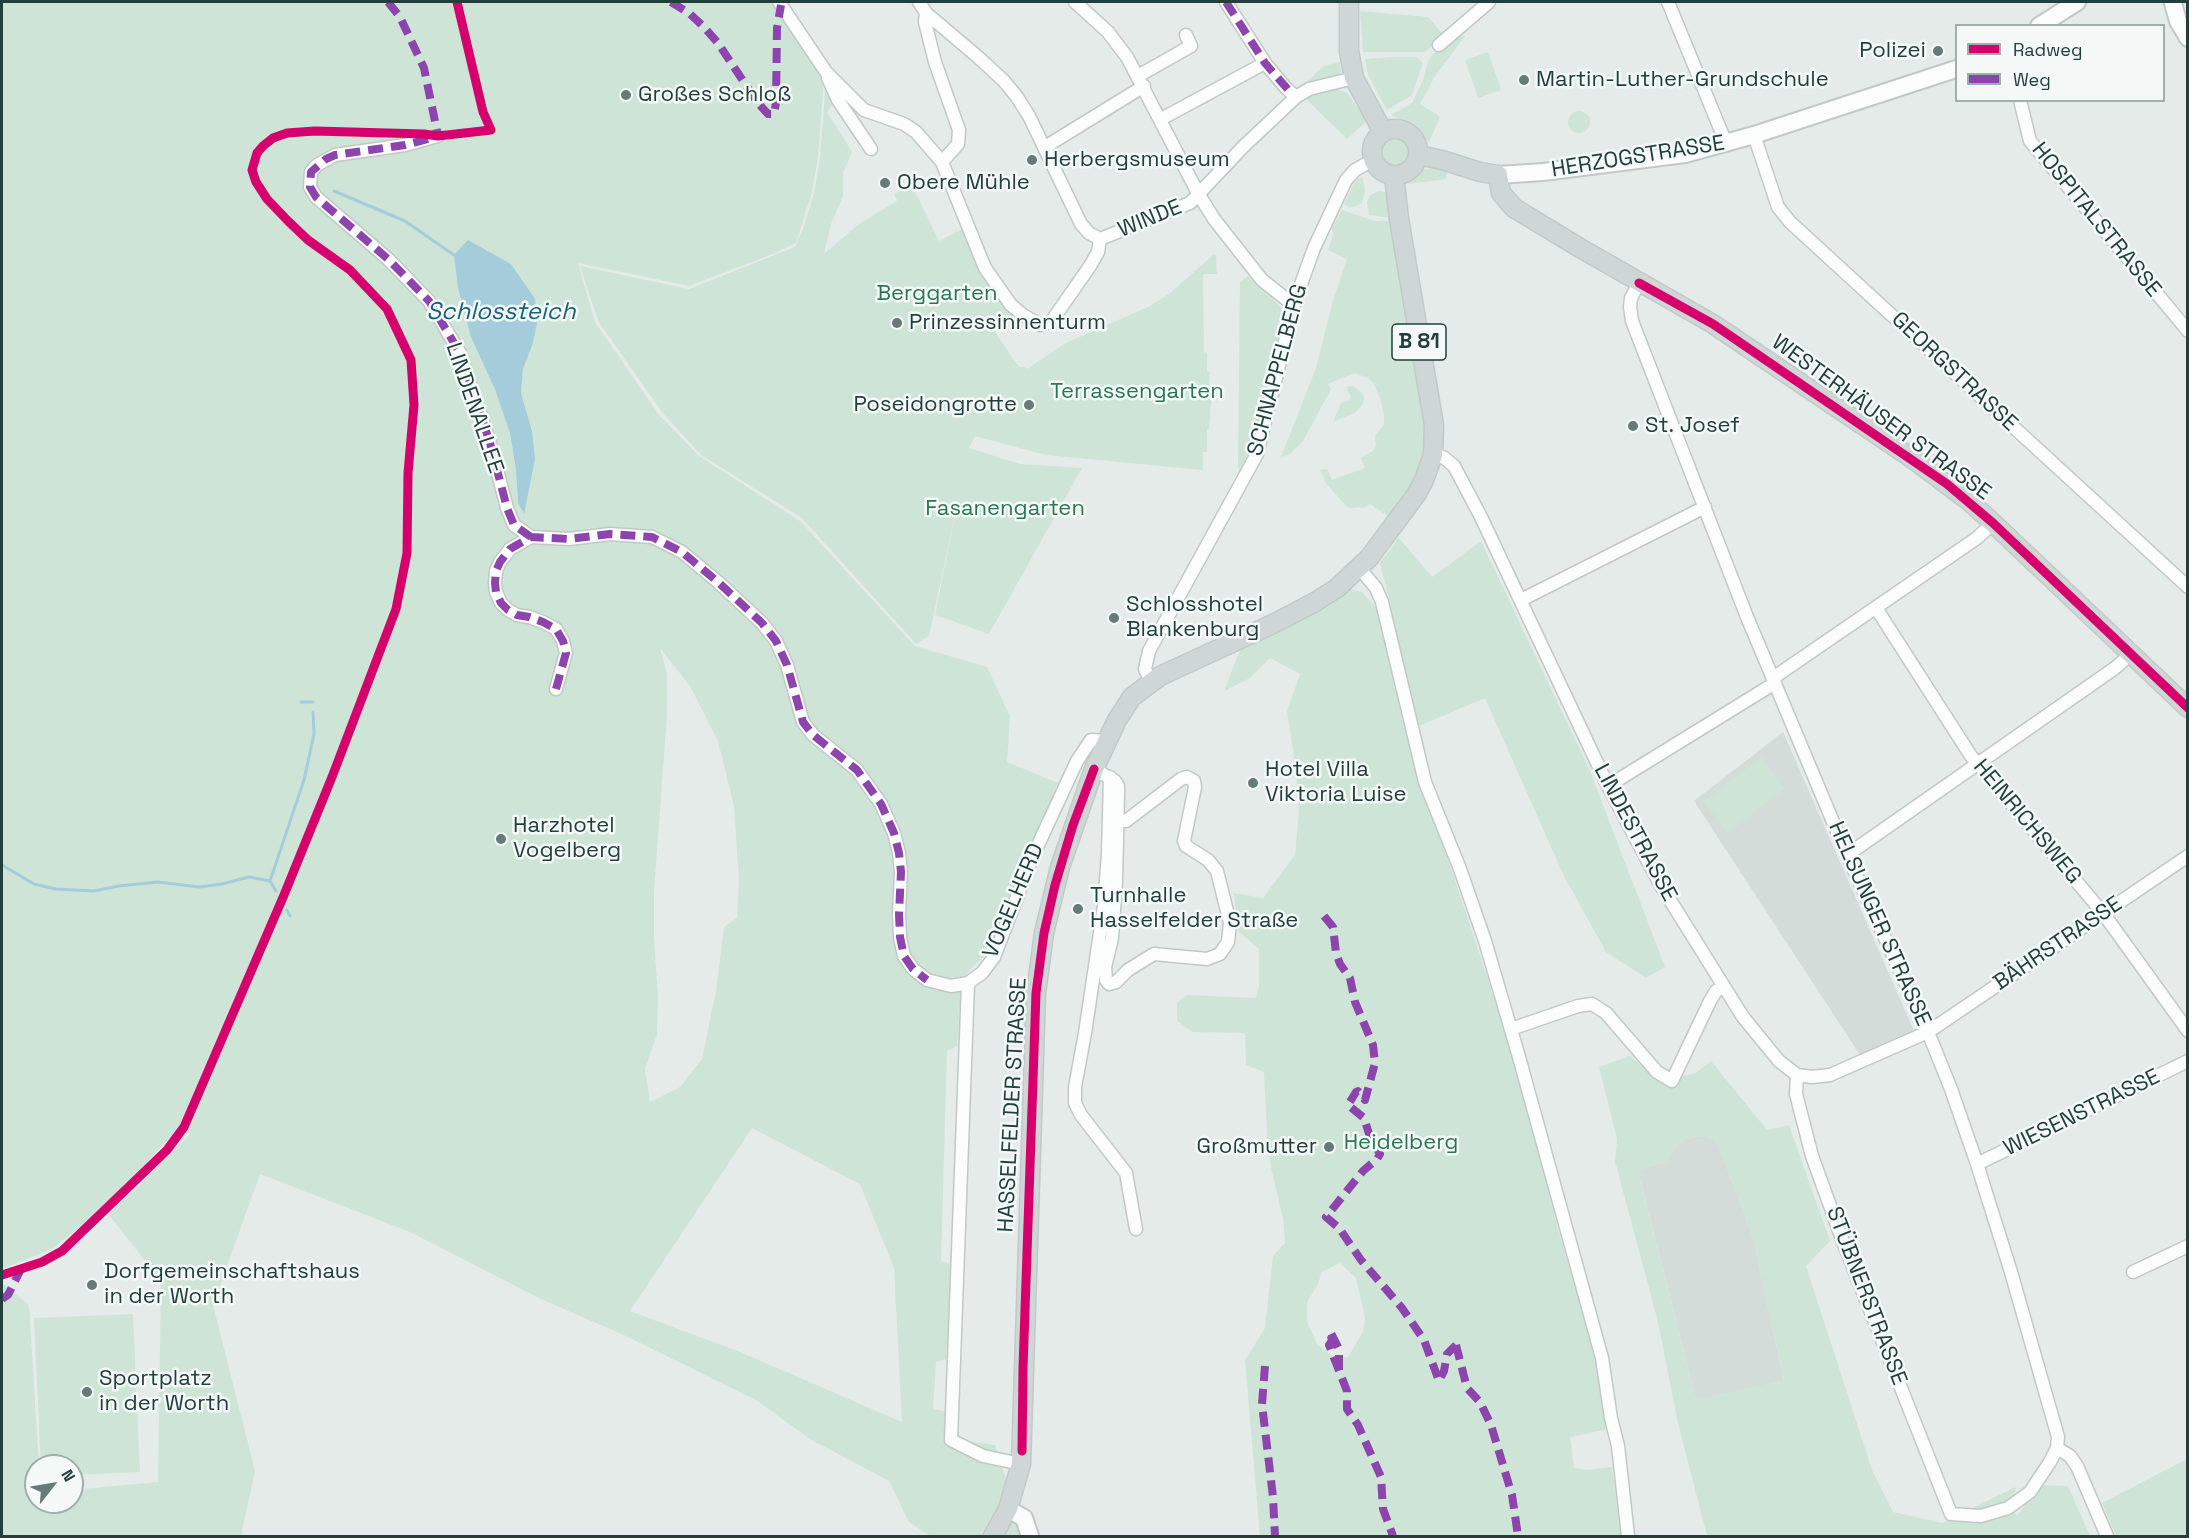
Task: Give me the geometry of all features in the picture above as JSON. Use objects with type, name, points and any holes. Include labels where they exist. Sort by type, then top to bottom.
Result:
[{"type":"main road","points":[[1349,2],[1349,51],[1354,78],[1383,132]]},
{"type":"main road","points":[[1394,129],[1408,133],[1415,141],[1418,155],[1409,171],[1394,175],[1382,171],[1373,160],[1372,146],[1383,132],[1394,129]]},
{"type":"main road","name":"HERZOGSTRASSE","points":[[1418,155],[1498,175]]},
{"type":"main road","name":"HASSELFELDER STRASSE","points":[[993,1536],[1008,1509],[1021,1464],[1036,993],[1044,933],[1055,885],[1070,835],[1102,773],[1107,741],[1126,704],[1151,682],[1315,602],[1337,588],[1360,569],[1416,495],[1430,469],[1434,433],[1431,405],[1399,219],[1394,175]]},
{"type":"main road","name":"WESTERHÄUSER STRASSE","points":[[1498,175],[1502,193],[1514,207],[1581,249],[1713,324],[1947,484],[1993,523],[2187,708]]},
{"type":"street","points":[[779,2],[826,72],[838,100],[871,150]]},
{"type":"street","points":[[919,2],[926,13],[954,35],[1004,81],[1029,116],[1082,224],[1089,233],[1100,239]]},
{"type":"street","points":[[1075,2],[1108,32],[1127,57],[1199,195],[1214,219],[1262,280],[1286,299],[1295,301]]},
{"type":"street","points":[[1226,2],[1265,63],[1286,88],[1296,96],[1309,89],[1354,78]]},
{"type":"street","points":[[1439,45],[1489,2]]},
{"type":"street","points":[[1668,2],[1726,143]]},
{"type":"street","points":[[2042,24],[2077,2]]},
{"type":"street","points":[[2170,2],[2187,38]]},
{"type":"street","points":[[826,72],[864,110],[904,124],[916,132],[942,162],[958,144],[959,130],[935,62],[925,22],[926,13]]},
{"type":"street","points":[[1045,147],[1191,46],[1186,35]]},
{"type":"street","points":[[1161,119],[1265,63]]},
{"type":"street","name":"HERZOGSTRASSE","points":[[1498,175],[1543,172],[1685,154],[1754,135],[1955,69]]},
{"type":"street","name":"WINDE","points":[[942,162],[985,268],[1011,305],[1040,325],[1052,322],[1067,301],[1098,252],[1100,239],[1190,203],[1296,96]]},
{"type":"street","name":"HOSPITALSTRASSE","points":[[2020,102],[2030,141],[2187,331]]},
{"type":"street","name":"GEORGSTRASSE","points":[[1754,135],[1778,207],[1790,222],[2187,586]]},
{"type":"street","name":"LINDENALLEE","points":[[438,136],[405,145],[335,155],[311,171],[310,187],[316,197],[388,258],[429,301],[459,353],[490,442],[507,508],[514,525],[531,537]]},
{"type":"street","name":"SCHNAPPELBERG","points":[[1151,682],[1145,669],[1149,651],[1257,454],[1295,301],[1314,248],[1339,191],[1355,170],[1373,160]]},
{"type":"street","name":"HELSUNGER STRASSE","points":[[1640,283],[1631,298],[1632,321],[1774,680],[1847,855],[1928,1032],[1951,1089],[2011,1272],[2058,1437],[2057,1448]]},
{"type":"street","name":"LINDESTRASSE","points":[[1433,455],[1443,457],[1454,466],[1521,600],[1608,786],[1660,884],[1723,987],[1762,1042],[1779,1061],[1797,1075]]},
{"type":"street","points":[[1521,600],[1705,507]]},
{"type":"street","points":[[1608,786],[1774,680],[1977,538],[1993,523]]},
{"type":"street","name":"VOGELHERD","points":[[531,537],[568,539],[610,534],[652,537],[682,552],[762,623],[776,641],[787,665],[803,722],[813,735],[857,770],[888,818],[899,852],[900,937],[904,956],[913,969],[927,980],[951,986],[968,983],[982,973],[994,957],[1037,847],[1077,761],[1090,740],[1107,741]]},
{"type":"street","points":[[531,537],[510,549],[500,562],[495,583],[501,603],[508,610],[517,615],[543,622],[556,630],[563,641],[566,653],[556,689]]},
{"type":"street","points":[[1360,569],[1376,588],[1382,602],[1425,782],[1460,869],[1485,941],[1511,1029],[1602,1358],[1611,1418],[1618,1446],[1629,1536]]},
{"type":"street","name":"HEINRICHSWEG","points":[[1876,608],[1971,756],[2103,913],[2187,1031]]},
{"type":"street","points":[[1847,855],[2115,668],[2131,654]]},
{"type":"street","points":[[1102,773],[1118,786],[1119,820],[1112,938],[1105,967],[1106,980],[1109,984],[1116,982],[1128,970],[1154,954],[1207,959],[1220,954],[1227,942],[1230,923],[1217,871],[1209,860],[1186,846],[1184,841],[1195,787],[1194,781],[1187,777],[1181,779],[1126,821],[1119,820]]},
{"type":"street","points":[[1102,773],[1108,853],[1104,906],[1075,1087],[1075,1103],[1081,1115],[1126,1173],[1136,1229]]},
{"type":"street","name":"BÄHRSTRASSE","points":[[1928,1032],[2187,856]]},
{"type":"street","name":"HASSELFELDER STRASSE","points":[[968,983],[951,1440],[983,1456],[1021,1464]]},
{"type":"street","points":[[1511,1029],[1578,1006],[1592,1004],[1606,1013],[1657,1072],[1672,1081],[1710,1001],[1716,991],[1723,987]]},
{"type":"street","points":[[1797,1075],[1812,1077],[1830,1075],[1928,1032]]},
{"type":"street","name":"WIESENSTRASSE","points":[[1977,1164],[2187,1061]]},
{"type":"street","name":"STÜBNERSTRASSE","points":[[1797,1075],[1796,1095],[1812,1156],[1842,1239],[1950,1514],[1981,1516],[2008,1508],[2030,1492],[2057,1448]]},
{"type":"street","points":[[2133,1272],[2187,1245]]},
{"type":"street","points":[[2057,1448],[2070,1456],[2077,1466],[2107,1536]]},
{"type":"street","points":[[1008,1509],[1024,1518],[1030,1536]]},
{"type":"shaded area","points":[[1783,732],[1914,1031],[1860,1055],[1694,801]]},
{"type":"shaded area","points":[[1700,1136],[1711,1138],[1719,1146],[1753,1238],[1784,1381],[1696,1400],[1638,1170],[1666,1162],[1675,1147],[1683,1140]]},
{"type":"green space","points":[[2,2],[770,2],[776,7],[824,78],[818,158],[812,192],[796,243],[689,286],[578,263],[595,322],[659,415],[699,456],[800,521],[915,646],[987,667],[1010,716],[1007,762],[1058,783],[994,946],[966,974],[961,991],[957,1046],[947,1051],[941,1261],[952,1264],[946,1359],[936,1362],[933,1409],[947,1412],[959,1440],[995,1445],[1022,1536],[930,1536],[909,1522],[889,1481],[810,1439],[756,1400],[626,1336],[541,1299],[410,1232],[260,1174],[213,1305],[255,1471],[241,1536],[2,1536],[2,1283],[29,1305],[38,1454],[24,1454],[24,1514],[84,1514],[84,1489],[158,1482],[161,1281],[109,1215],[190,1134],[178,1129],[99,1212],[52,1249],[2,1269]],"holes":[[[468,241],[511,264],[537,312],[532,346],[523,369],[521,393],[532,431],[518,503],[510,433],[494,387]],[[660,648],[690,686],[718,741],[734,806],[739,880],[737,918],[724,927],[716,991],[702,1059],[680,1087],[650,1102],[645,1069],[657,1034],[654,891],[667,715],[667,674]],[[752,1128],[860,1184],[894,1268],[902,1422],[740,1352],[630,1311]]]},
{"type":"green space","points":[[1360,11],[1428,17],[1446,37],[1424,52],[1363,52]]},
{"type":"green space","points":[[1466,35],[1435,76],[1420,104],[1440,117],[1429,142],[1413,125],[1391,115],[1412,103],[1433,54],[1456,38]]},
{"type":"green space","points":[[1488,52],[1501,90],[1478,98],[1465,60]]},
{"type":"green space","points":[[1417,57],[1423,63],[1412,95],[1387,110],[1368,75],[1365,59]]},
{"type":"green space","points":[[1340,62],[1339,77],[1305,83],[1324,66]]},
{"type":"green space","points":[[826,80],[835,101],[827,112],[852,152],[843,173],[843,196],[831,224],[824,254],[859,224],[897,201],[894,194],[912,185],[939,241],[962,229],[981,268],[1016,317],[995,332],[1019,367],[1027,369],[1066,343],[1150,306],[1169,294],[1214,254],[1216,256],[1217,274],[1203,274],[1204,352],[1207,353],[1207,371],[1210,372],[1209,388],[1212,388],[1207,452],[1203,452],[1203,470],[1046,455],[975,436],[969,448],[1020,464],[1082,468],[989,634],[935,615],[961,486],[929,636],[916,644],[802,518],[701,455],[662,412],[598,321],[580,266],[689,289],[795,247],[814,193],[820,158]]},
{"type":"green space","points":[[1332,89],[1347,93],[1367,121],[1347,139],[1307,100],[1306,96]]},
{"type":"green space","points":[[1575,111],[1583,111],[1590,118],[1590,126],[1583,133],[1575,133],[1568,126],[1568,118]]},
{"type":"green space","points":[[1391,139],[1400,139],[1408,150],[1406,159],[1399,165],[1385,162],[1381,153],[1383,144]]},
{"type":"green space","points":[[1434,167],[1447,173],[1446,179],[1407,184],[1415,172]]},
{"type":"green space","points":[[1363,178],[1365,190],[1362,203],[1351,208],[1344,204],[1353,185],[1358,179]]},
{"type":"green space","points":[[1378,191],[1386,192],[1391,218],[1369,215],[1367,202],[1369,196]]},
{"type":"green space","points":[[1342,210],[1375,221],[1392,221],[1421,392],[1425,431],[1422,465],[1410,491],[1388,516],[1370,504],[1365,507],[1346,506],[1326,483],[1320,470],[1327,469],[1332,480],[1365,468],[1361,458],[1373,451],[1376,446],[1375,436],[1384,424],[1381,401],[1374,384],[1368,378],[1354,373],[1328,384],[1331,389],[1303,441],[1290,454],[1281,457],[1316,368],[1332,304],[1347,259],[1328,250],[1334,233],[1331,229]]},
{"type":"green space","points":[[1248,276],[1285,311],[1253,450],[1240,472],[1238,468],[1240,282]]},
{"type":"green space","points":[[1353,386],[1362,393],[1364,399],[1362,405],[1356,412],[1333,422],[1341,403],[1348,401],[1351,397],[1346,387]]},
{"type":"green space","name":"Heidelberg","points":[[1399,538],[1432,577],[1481,541],[1590,771],[1665,967],[1646,978],[1606,952],[1563,874],[1485,698],[1405,730],[1520,1076],[1558,1230],[1596,1356],[1608,1429],[1570,1437],[1574,1468],[1587,1470],[1612,1467],[1621,1536],[1260,1536],[1245,1360],[1265,1328],[1273,1256],[1285,1243],[1283,1218],[1271,1168],[1264,1072],[1246,1065],[1245,1033],[1193,1032],[1177,1021],[1177,1003],[1186,995],[1256,998],[1259,986],[1259,949],[1238,931],[1234,893],[1263,898],[1295,855],[1299,812],[1296,769],[1287,711],[1300,674],[1270,658],[1250,678],[1224,691],[1238,655],[1243,646],[1350,589],[1362,592],[1379,610],[1391,607],[1380,563]],"holes":[[[1340,1263],[1356,1278],[1365,1318],[1363,1332],[1348,1357],[1335,1358],[1317,1344],[1307,1322],[1307,1302],[1322,1272]]]},
{"type":"green space","points":[[1761,757],[1785,788],[1728,833],[1703,802]]},
{"type":"green space","points":[[1630,1056],[1661,1082],[1696,1073],[1711,1061],[1767,1130],[1789,1125],[1830,1241],[1806,1266],[1872,1470],[1893,1512],[1942,1523],[2016,1487],[2012,1508],[2017,1516],[2041,1485],[2068,1486],[2090,1536],[1707,1536],[1678,1423],[1658,1322],[1615,1161],[1617,1139],[1599,1067]],"holes":[[[1700,1136],[1711,1138],[1719,1146],[1753,1238],[1784,1380],[1696,1400],[1638,1171],[1666,1162],[1675,1147],[1683,1140]]]},
{"type":"green space","name":"Sportplatz in der Worth","points":[[133,1314],[140,1472],[84,1474],[84,1454],[40,1454],[34,1318]]},
{"type":"green space","points":[[2187,1459],[2187,1536],[2116,1536],[2102,1503]]},
{"type":"water","name":"Schlossteich","points":[[468,240],[511,264],[535,299],[537,324],[523,369],[521,393],[532,431],[535,459],[524,514],[518,503],[510,433],[494,387],[471,337],[458,288],[454,255]]},
{"type":"waterway","points":[[334,191],[405,221],[454,255]]},
{"type":"waterway","points":[[301,702],[313,702]]},
{"type":"waterway","points":[[270,881],[304,780],[314,734],[313,712]]},
{"type":"waterway","points":[[2,865],[34,884],[56,889],[94,891],[158,882],[199,887],[249,877],[270,881],[276,891]]},
{"type":"waterway","points":[[287,910],[290,916]]},
{"type":"marked path","points":[[388,2],[400,17],[424,68],[438,136]]},
{"type":"marked path","points":[[671,2],[689,13],[718,43],[757,102],[768,114],[774,114],[776,103],[777,28],[781,5]]},
{"type":"marked path","points":[[1226,2],[1265,63],[1291,93]]},
{"type":"marked path","points":[[428,139],[405,145],[335,155],[326,159],[311,172],[310,187],[316,197],[388,259],[429,301],[460,353],[514,525],[531,537]]},
{"type":"marked path","points":[[556,689],[566,653],[563,641],[556,629],[508,610],[501,603],[496,592],[496,571],[510,549],[531,537],[569,539],[610,534],[652,537],[682,552],[762,623],[776,641],[787,665],[803,722],[813,735],[857,770],[881,804],[894,833],[899,853],[900,937],[904,956],[913,969],[927,980]]},
{"type":"marked path","points":[[1324,916],[1333,927],[1336,953],[1340,964],[1350,978],[1355,1002],[1373,1045],[1375,1063],[1365,1100],[1358,1091],[1348,1105],[1364,1118],[1370,1137],[1380,1154],[1363,1171],[1326,1217],[1339,1228],[1361,1260],[1402,1308],[1424,1340],[1439,1381],[1444,1371],[1447,1354],[1456,1345]]},
{"type":"marked path","points":[[2,1299],[8,1295],[21,1269]]},
{"type":"marked path","points":[[1339,1370],[1339,1349],[1330,1331],[1332,1341],[1329,1345],[1347,1391],[1347,1409],[1358,1425],[1381,1477],[1383,1509],[1393,1536]]},
{"type":"marked path","points":[[1456,1345],[1467,1388],[1480,1402],[1491,1425],[1512,1495],[1518,1536]]},
{"type":"marked path","points":[[1265,1366],[1262,1404],[1273,1497],[1275,1536]]},
{"type":"cycle path","points":[[2,1275],[42,1262],[62,1251],[167,1150],[184,1127],[284,895],[396,609],[407,553],[408,473],[414,405],[411,360],[387,309],[350,270],[308,240],[288,221],[267,199],[256,182],[252,170],[257,153],[263,146],[273,138],[287,133],[315,131],[438,136],[491,130],[483,112],[457,2]]},
{"type":"cycle path","points":[[1639,283],[1713,324],[1947,484],[1993,523],[2188,708]]},
{"type":"cycle path","points":[[1022,1451],[1036,993],[1044,933],[1055,885],[1073,825],[1094,769]]},
{"type":"place","name":"Polizei","points":[[1938,51]]},
{"type":"place","name":"Martin-Luther-Grundschule","points":[[1524,80]]},
{"type":"place","name":"Großes Schloß","points":[[626,95]]},
{"type":"place","name":"Herbergsmuseum","points":[[1032,160]]},
{"type":"place","name":"Obere Mühle","points":[[885,183]]},
{"type":"place","name":"Prinzessinnenturm","points":[[897,323]]},
{"type":"place","name":"Poseidongrotte","points":[[1029,405]]},
{"type":"place","name":"St. Josef","points":[[1633,426]]},
{"type":"place","name":"Schlosshotel Blankenburg","points":[[1114,618]]},
{"type":"place","name":"Hotel Villa Viktoria Luise","points":[[1253,783]]},
{"type":"place","name":"Harzhotel Vogelberg","points":[[501,839]]},
{"type":"place","name":"Turnhalle Hasselfelder Straße","points":[[1078,909]]},
{"type":"place","name":"Großmutter","points":[[1329,1147]]},
{"type":"place","name":"Dorfgemeinschaftshaus in der Worth","points":[[92,1285]]},
{"type":"place","name":"Sportplatz in der Worth","points":[[87,1392]]},
{"type":"park label","name":"Berggarten","points":[[937,294]]},
{"type":"park label","name":"Terrassengarten","points":[[1137,392]]},
{"type":"park label","name":"Fasanengarten","points":[[1005,509]]}]
